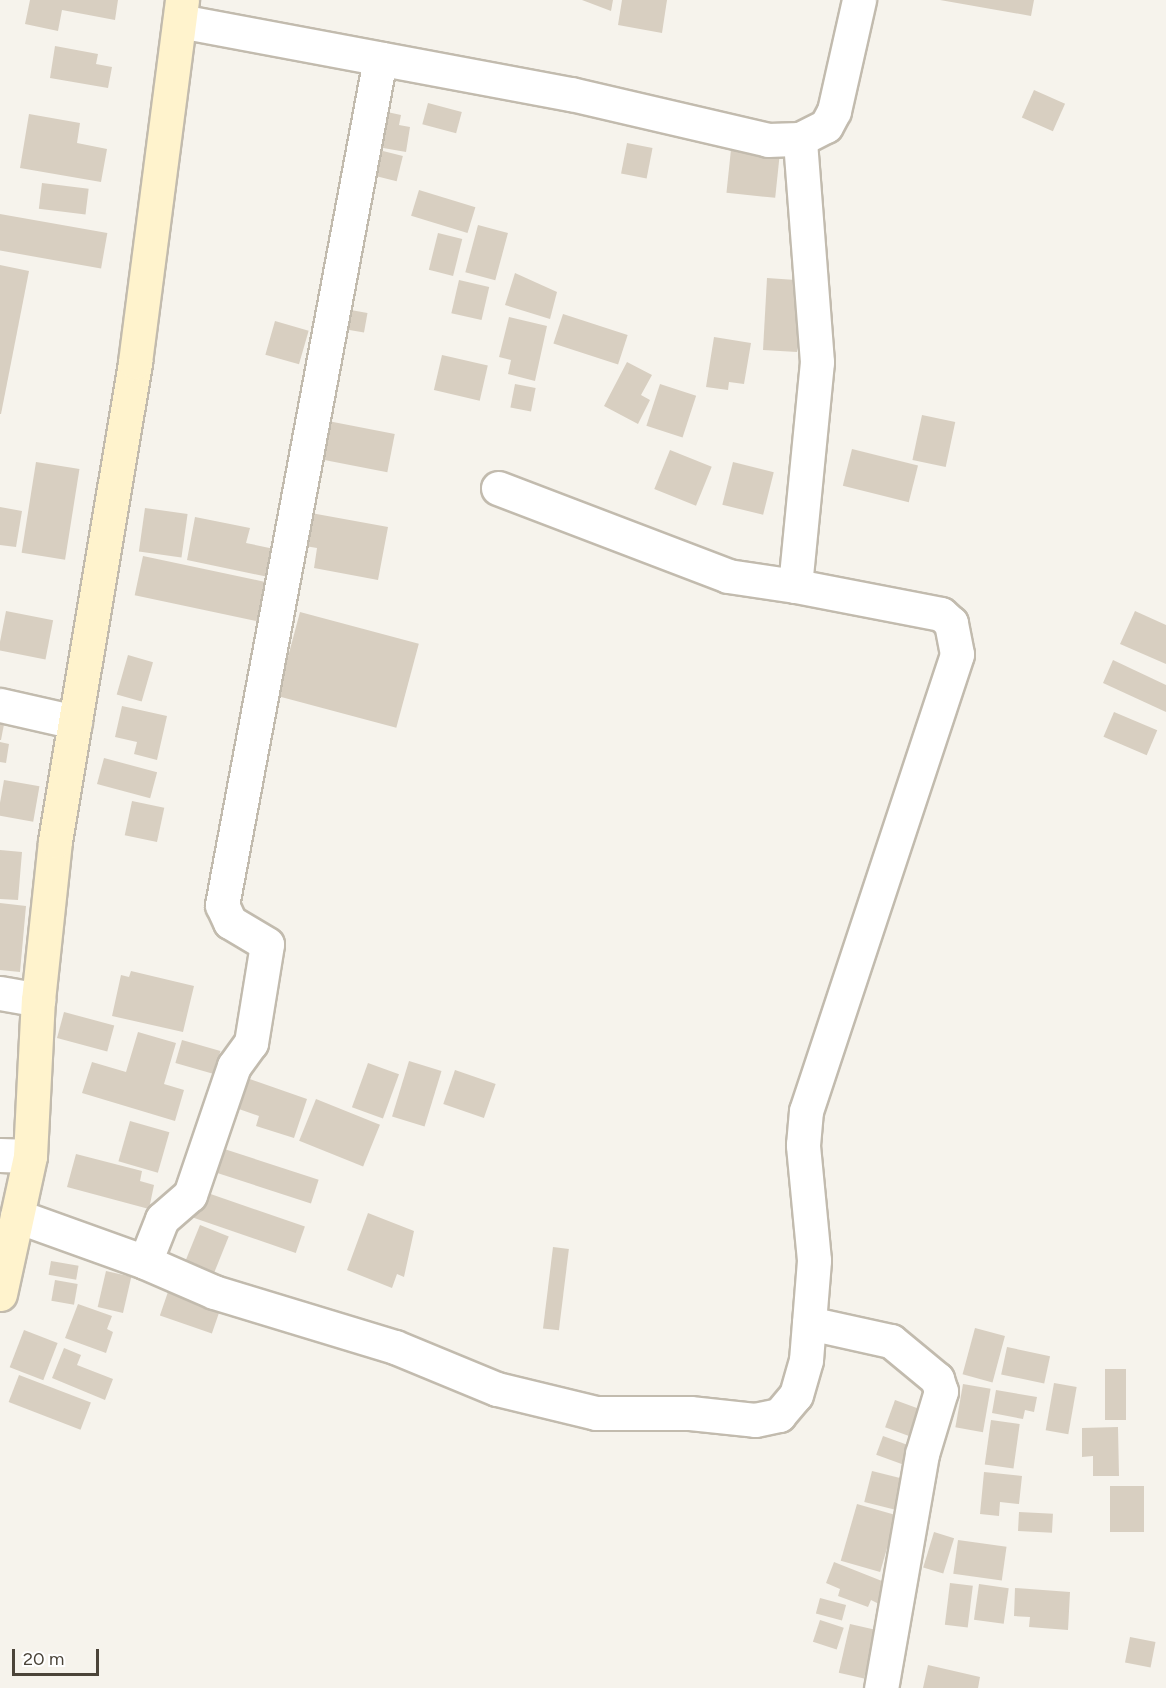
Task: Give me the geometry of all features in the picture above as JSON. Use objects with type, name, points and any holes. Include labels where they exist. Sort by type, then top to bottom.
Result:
[{"type":"main road","points":[[0,1294],[17,1216],[15,1155],[75,722],[135,362],[181,11]]},
{"type":"street","points":[[181,11],[380,58],[571,94],[768,140],[800,139],[826,126],[834,111],[859,0]]},
{"type":"street","points":[[146,1262],[162,1218],[189,1195],[234,1066],[251,1042],[267,944],[230,922],[222,905],[380,58]]},
{"type":"street","points":[[795,586],[817,362],[800,139]]},
{"type":"street","points":[[17,1216],[146,1262],[214,1292],[395,1347],[497,1389],[596,1413],[690,1413],[755,1420],[780,1414],[796,1395],[813,1324],[814,1260],[803,1145],[806,1112],[957,654],[951,622],[941,614],[795,586],[728,576],[498,488]]},
{"type":"street","points":[[0,705],[75,722]]},
{"type":"street","points":[[0,993],[38,1000]]},
{"type":"street","points":[[813,1324],[858,1330],[891,1341],[937,1379],[941,1391],[922,1454],[881,1688]]},
{"type":"building","points":[[30,0],[118,0],[115,20],[62,10],[58,31],[25,24]]},
{"type":"building","points":[[582,0],[613,0],[611,11]]},
{"type":"building","points":[[622,0],[667,0],[662,33],[618,25]]},
{"type":"building","points":[[940,0],[1034,0],[1031,16]]},
{"type":"building","points":[[55,46],[98,54],[96,64],[112,67],[108,88],[50,78]]},
{"type":"building","points":[[1034,90],[1065,104],[1053,131],[1022,117]]},
{"type":"building","points":[[428,103],[462,112],[456,133],[422,124]]},
{"type":"building","points":[[378,110],[401,115],[399,125],[410,127],[406,152],[372,146]]},
{"type":"building","points":[[29,114],[80,123],[77,143],[107,149],[101,182],[20,168]]},
{"type":"building","points":[[732,140],[781,145],[775,198],[726,193]]},
{"type":"building","points":[[627,143],[653,148],[647,178],[621,173]]},
{"type":"building","points":[[367,147],[403,156],[397,181],[361,172]]},
{"type":"building","points":[[42,183],[89,189],[85,215],[39,209]]},
{"type":"building","points":[[419,190],[475,207],[468,233],[411,216]]},
{"type":"building","points":[[0,214],[107,233],[101,268],[0,251]]},
{"type":"building","points":[[478,225],[508,233],[495,280],[465,272]]},
{"type":"building","points":[[438,233],[462,239],[453,276],[429,270]]},
{"type":"building","points":[[0,265],[29,271],[1,414],[0,414]]},
{"type":"building","points":[[515,273],[557,292],[550,319],[505,305]]},
{"type":"building","points":[[767,278],[810,281],[797,352],[763,350]]},
{"type":"building","points":[[459,280],[489,287],[482,320],[451,313]]},
{"type":"building","points":[[334,307],[367,313],[364,333],[331,327]]},
{"type":"building","points":[[563,314],[628,335],[618,364],[553,343]]},
{"type":"building","points":[[509,317],[547,326],[535,381],[508,374],[511,360],[499,357]]},
{"type":"building","points":[[275,321],[309,331],[299,364],[265,355]]},
{"type":"building","points":[[714,337],[751,343],[744,384],[729,382],[728,390],[706,387]]},
{"type":"building","points":[[442,355],[488,366],[480,401],[434,390]]},
{"type":"building","points":[[627,362],[652,375],[641,395],[650,400],[638,424],[604,406]]},
{"type":"building","points":[[515,384],[536,388],[531,412],[510,408]]},
{"type":"building","points":[[660,384],[696,396],[683,438],[646,426]]},
{"type":"building","points":[[922,415],[955,422],[946,467],[912,460]]},
{"type":"building","points":[[328,421],[395,434],[387,472],[321,459]]},
{"type":"building","points":[[852,449],[918,465],[909,502],[843,486]]},
{"type":"building","points":[[670,450],[712,467],[696,506],[654,489]]},
{"type":"building","points":[[36,462],[79,469],[65,560],[22,553]]},
{"type":"building","points":[[733,462],[774,472],[763,515],[722,505]]},
{"type":"building","points":[[0,507],[22,511],[16,547],[0,545]]},
{"type":"building","points":[[145,508],[188,514],[181,558],[139,552]]},
{"type":"building","points":[[311,513],[388,527],[378,580],[314,568],[317,548],[305,546]]},
{"type":"building","points":[[195,517],[250,528],[246,543],[279,550],[273,578],[187,560]]},
{"type":"building","points":[[143,556],[272,583],[264,623],[135,595]]},
{"type":"building","points":[[6,611],[53,620],[45,659],[0,651]]},
{"type":"building","points":[[1135,611],[1166,625],[1166,664],[1120,644]]},
{"type":"building","points":[[300,612],[419,644],[396,728],[277,696]]},
{"type":"building","points":[[128,655],[153,662],[142,702],[117,694]]},
{"type":"building","points":[[1113,660],[1166,685],[1166,712],[1103,683]]},
{"type":"building","points":[[122,706],[167,716],[157,760],[134,754],[137,742],[115,737]]},
{"type":"building","points":[[1114,712],[1157,730],[1147,755],[1103,737]]},
{"type":"building","points":[[0,718],[5,719],[1,740],[0,740]]},
{"type":"building","points":[[0,742],[9,744],[6,763],[0,762]]},
{"type":"building","points":[[104,758],[157,772],[150,798],[97,784]]},
{"type":"building","points":[[4,780],[39,786],[33,822],[0,816]]},
{"type":"building","points":[[132,801],[164,808],[157,842],[125,835]]},
{"type":"building","points":[[0,850],[22,852],[18,900],[0,899]]},
{"type":"building","points":[[0,903],[26,906],[20,972],[0,970]]},
{"type":"building","points":[[131,971],[194,986],[183,1032],[112,1016],[121,975],[129,977]]},
{"type":"building","points":[[64,1012],[114,1025],[107,1052],[57,1038]]},
{"type":"building","points":[[138,1032],[176,1043],[164,1084],[184,1090],[175,1121],[82,1093],[92,1062],[126,1072]]},
{"type":"building","points":[[182,1040],[220,1051],[214,1074],[175,1063]]},
{"type":"building","points":[[409,1061],[442,1071],[425,1126],[392,1116]]},
{"type":"building","points":[[368,1063],[399,1074],[383,1118],[352,1107]]},
{"type":"building","points":[[455,1070],[496,1084],[484,1118],[443,1104]]},
{"type":"building","points":[[247,1078],[307,1099],[294,1138],[256,1126],[259,1116],[236,1108]]},
{"type":"building","points":[[316,1099],[380,1125],[363,1167],[299,1141]]},
{"type":"building","points":[[130,1121],[169,1132],[158,1173],[118,1161]]},
{"type":"building","points":[[215,1146],[319,1180],[311,1203],[207,1170]]},
{"type":"building","points":[[76,1154],[142,1171],[140,1181],[154,1185],[149,1209],[67,1187]]},
{"type":"building","points":[[199,1190],[305,1226],[296,1253],[190,1216]]},
{"type":"building","points":[[368,1213],[414,1231],[404,1277],[397,1274],[392,1288],[347,1270]]},
{"type":"building","points":[[200,1225],[229,1237],[213,1276],[184,1265]]},
{"type":"building","points":[[553,1247],[569,1249],[559,1330],[543,1328]]},
{"type":"building","points":[[51,1261],[79,1266],[76,1280],[49,1275]]},
{"type":"building","points":[[106,1271],[131,1277],[123,1313],[98,1307]]},
{"type":"building","points":[[55,1280],[78,1284],[74,1305],[51,1301]]},
{"type":"building","points":[[169,1289],[221,1307],[212,1333],[160,1315]]},
{"type":"building","points":[[78,1304],[112,1316],[107,1329],[113,1332],[106,1353],[65,1338]]},
{"type":"building","points":[[975,1328],[1005,1336],[993,1382],[963,1374]]},
{"type":"building","points":[[24,1330],[58,1343],[43,1380],[10,1367]]},
{"type":"building","points":[[1007,1347],[1050,1356],[1044,1384],[1001,1374]]},
{"type":"building","points":[[64,1348],[81,1355],[77,1365],[113,1379],[105,1400],[52,1378]]},
{"type":"building","points":[[1105,1369],[1126,1369],[1126,1420],[1105,1420]]},
{"type":"building","points":[[19,1375],[91,1403],[80,1430],[9,1402]]},
{"type":"building","points":[[1054,1383],[1077,1387],[1068,1434],[1046,1430]]},
{"type":"building","points":[[963,1384],[991,1389],[983,1432],[955,1427]]},
{"type":"building","points":[[996,1390],[1037,1397],[1034,1412],[1025,1410],[1023,1419],[992,1413]]},
{"type":"building","points":[[895,1400],[930,1413],[920,1440],[885,1427]]},
{"type":"building","points":[[991,1420],[1020,1424],[1013,1469],[985,1465]]},
{"type":"building","points":[[1118,1427],[1119,1476],[1093,1476],[1093,1456],[1082,1457],[1082,1428]]},
{"type":"building","points":[[883,1436],[914,1447],[907,1466],[876,1455]]},
{"type":"building","points":[[872,1471],[905,1479],[897,1510],[864,1502]]},
{"type":"building","points":[[984,1472],[1022,1476],[1019,1504],[1000,1502],[999,1516],[980,1514]]},
{"type":"building","points":[[1110,1486],[1144,1486],[1144,1532],[1110,1532]]},
{"type":"building","points":[[857,1504],[896,1515],[880,1572],[841,1561]]},
{"type":"building","points":[[1019,1512],[1053,1514],[1052,1533],[1018,1531]]},
{"type":"building","points":[[934,1532],[954,1538],[943,1574],[923,1567]]},
{"type":"building","points":[[958,1540],[1007,1547],[1002,1580],[953,1574]]},
{"type":"building","points":[[834,1562],[887,1583],[879,1604],[871,1600],[868,1607],[838,1596],[840,1589],[826,1583]]},
{"type":"building","points":[[950,1583],[973,1586],[968,1627],[945,1625]]},
{"type":"building","points":[[979,1584],[1009,1588],[1004,1624],[974,1620]]},
{"type":"building","points":[[1015,1588],[1070,1592],[1068,1630],[1029,1627],[1030,1617],[1014,1616]]},
{"type":"building","points":[[820,1598],[846,1605],[842,1620],[816,1613]]},
{"type":"building","points":[[820,1620],[844,1628],[837,1650],[813,1642]]},
{"type":"building","points":[[850,1624],[875,1630],[864,1679],[839,1673]]},
{"type":"building","points":[[1130,1637],[1156,1642],[1151,1667],[1125,1663]]},
{"type":"building","points":[[928,1665],[980,1677],[978,1688],[923,1688]]}]
